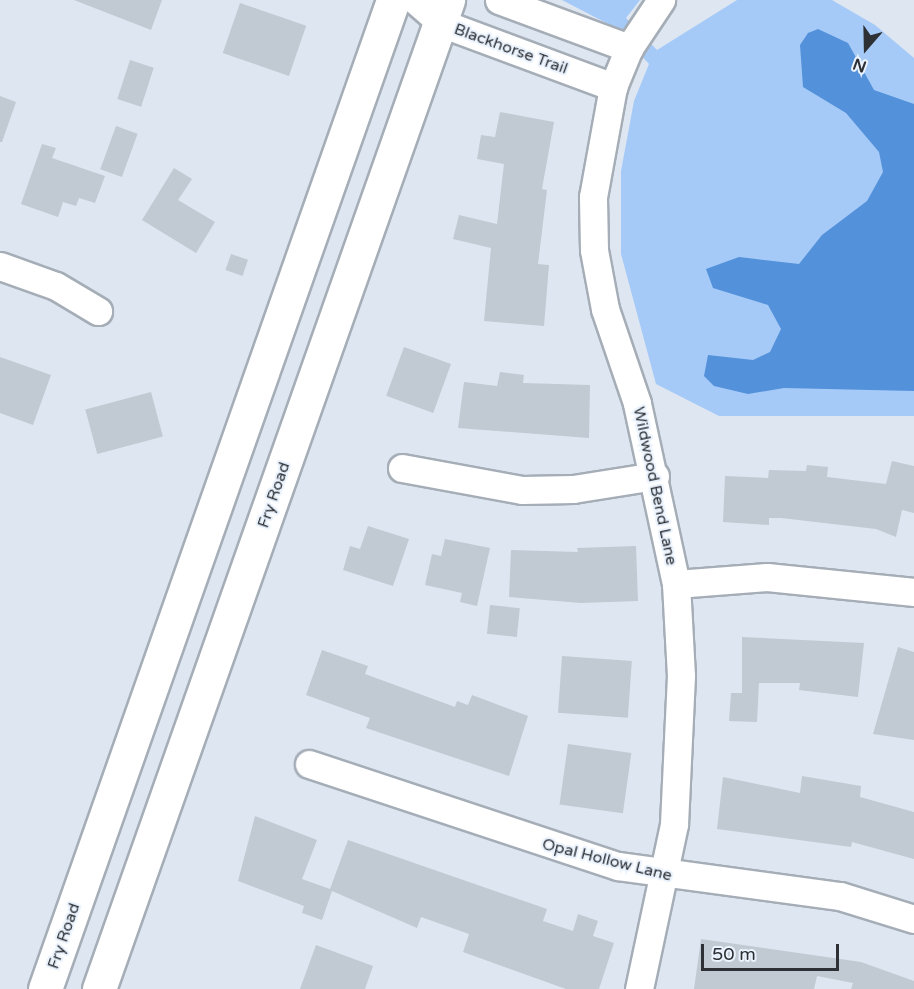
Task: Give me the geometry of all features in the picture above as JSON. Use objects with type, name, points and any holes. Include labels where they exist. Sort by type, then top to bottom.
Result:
[{"type":"main road","name":"Fry Road","points":[[45,989],[393,0]]},
{"type":"main road","name":"Fry Road","points":[[99,989],[445,12]]},
{"type":"main road","points":[[161,661],[210,677]]},
{"type":"street","name":"Blackhorse Trail","points":[[415,0],[614,87]]},
{"type":"street","points":[[499,0],[629,48]]},
{"type":"street","name":"Wildwood Bend Lane","points":[[639,989],[666,877],[680,752],[675,584],[655,476],[605,309],[594,250],[594,186],[614,87],[629,48],[661,0]]},
{"type":"street","points":[[0,267],[56,286],[98,311]]},
{"type":"street","points":[[402,468],[466,484],[522,490],[573,489],[655,476]]},
{"type":"street","points":[[675,584],[767,577],[914,592]]},
{"type":"street","name":"Opal Hollow Lane","points":[[309,764],[563,852],[666,877],[840,896],[914,919]]},
{"type":"shaded area","points":[[562,0],[640,0],[626,18],[657,50],[737,0],[832,0],[875,25],[914,58],[914,416],[719,416],[656,384],[621,254],[621,171],[634,101],[649,64],[616,28]]},
{"type":"water","points":[[818,29],[848,43],[874,90],[914,104],[914,391],[784,388],[748,394],[714,386],[704,376],[708,355],[753,360],[770,352],[781,329],[768,305],[713,288],[706,269],[739,257],[799,264],[822,235],[867,201],[883,172],[879,152],[846,113],[803,87],[800,45],[808,33]]},
{"type":"building","points":[[74,0],[162,0],[151,30]]},
{"type":"building","points":[[240,3],[306,26],[289,76],[223,53]]},
{"type":"building","points":[[130,60],[154,68],[141,107],[117,99]]},
{"type":"building","points":[[0,96],[16,102],[2,142],[0,142]]},
{"type":"building","points":[[500,112],[554,122],[542,189],[547,190],[538,264],[549,265],[544,326],[484,321],[491,248],[453,239],[459,215],[497,224],[504,164],[477,159],[481,135],[495,137]]},
{"type":"building","points":[[116,126],[138,134],[122,177],[100,169]]},
{"type":"building","points":[[42,144],[56,148],[52,158],[105,176],[95,203],[79,198],[76,206],[63,202],[58,217],[21,204]]},
{"type":"building","points":[[174,168],[192,179],[178,200],[215,222],[196,253],[142,220]]},
{"type":"building","points":[[231,254],[248,260],[242,276],[225,270]]},
{"type":"building","points":[[404,347],[451,364],[433,413],[386,396]]},
{"type":"building","points":[[0,357],[51,375],[33,425],[0,413]]},
{"type":"building","points":[[500,372],[524,375],[523,383],[590,385],[589,438],[458,428],[464,382],[497,386]]},
{"type":"building","points":[[151,392],[163,436],[97,454],[85,410]]},
{"type":"building","points":[[892,461],[914,466],[914,513],[902,510],[896,537],[876,529],[781,518],[769,518],[769,525],[723,522],[725,476],[768,478],[769,470],[806,471],[807,465],[828,467],[827,477],[886,484]]},
{"type":"building","points":[[368,526],[409,539],[393,586],[343,570],[350,546],[360,549]]},
{"type":"building","points":[[445,539],[490,548],[477,606],[460,602],[462,593],[425,585],[432,554],[441,556]]},
{"type":"building","points":[[636,546],[638,601],[581,603],[509,597],[511,550],[578,552],[577,548]]},
{"type":"building","points":[[490,605],[520,608],[517,637],[487,634]]},
{"type":"building","points":[[742,637],[864,643],[858,697],[799,690],[800,683],[759,683],[757,722],[729,721],[731,693],[742,693]]},
{"type":"building","points":[[898,647],[914,652],[914,740],[873,734]]},
{"type":"building","points":[[322,650],[368,666],[365,674],[455,707],[457,701],[468,705],[472,695],[528,716],[509,776],[366,728],[370,718],[306,695]]},
{"type":"building","points":[[562,656],[632,661],[628,718],[558,713]]},
{"type":"building","points":[[568,744],[631,753],[623,813],[560,804]]},
{"type":"building","points":[[802,776],[861,786],[860,797],[914,812],[914,859],[852,842],[851,847],[717,829],[723,777],[800,793]]},
{"type":"building","points":[[255,816],[317,840],[302,879],[330,889],[348,840],[547,909],[543,921],[573,931],[578,914],[598,921],[593,936],[614,943],[599,989],[566,989],[463,952],[469,934],[421,917],[417,928],[332,891],[322,920],[302,913],[304,906],[238,881]]},
{"type":"building","points":[[701,939],[861,962],[914,981],[914,989],[851,989],[853,983],[817,976],[814,989],[694,989]]},
{"type":"building","points":[[316,945],[373,966],[365,989],[300,989]]}]
